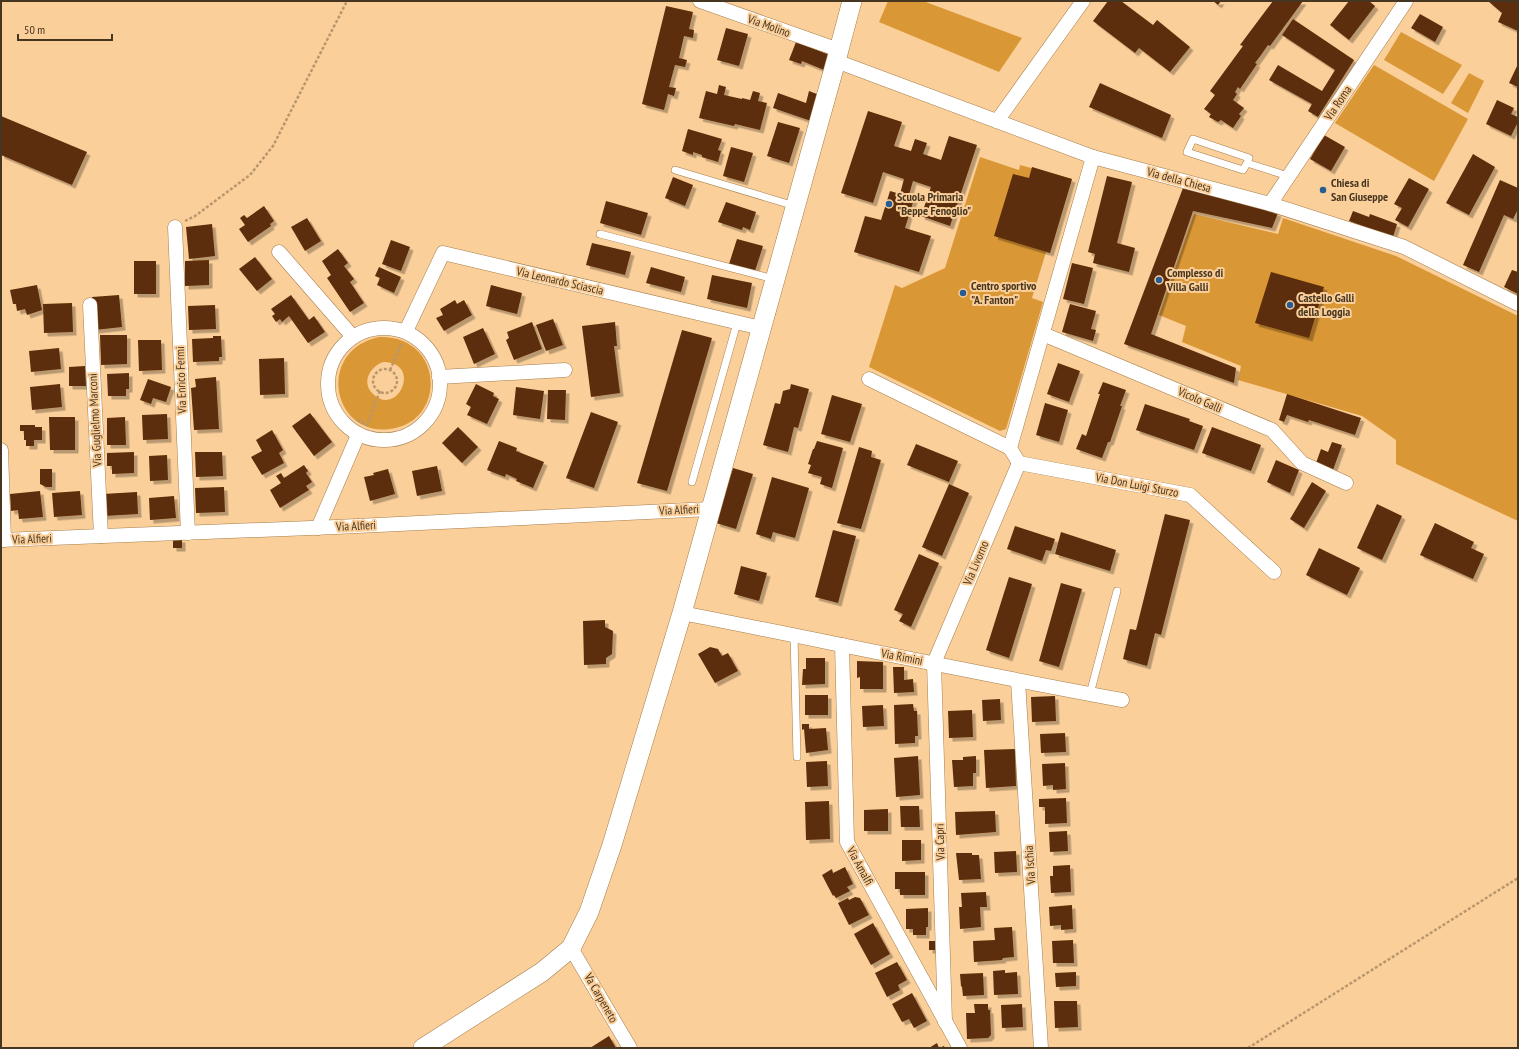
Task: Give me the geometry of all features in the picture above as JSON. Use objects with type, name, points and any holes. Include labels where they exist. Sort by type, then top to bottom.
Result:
[{"type":"street","name":"Via Molino","points":[[700,1],[838,56]]},
{"type":"street","points":[[423,1048],[542,972],[571,948],[589,912],[612,845],[682,613],[838,56],[852,1]]},
{"type":"street","points":[[997,122],[1083,1]]},
{"type":"street","name":"Via Roma","points":[[1270,204],[1403,2]]},
{"type":"street","name":"Via della Chiesa","points":[[838,56],[997,122],[1093,157],[1270,204],[1404,247],[1518,304]]},
{"type":"street","points":[[1010,448],[1093,157]]},
{"type":"street","name":"Via Enrico Fermi","points":[[175,227],[188,533]]},
{"type":"street","points":[[279,252],[353,337]]},
{"type":"street","name":"Via Leonardo Sciascia","points":[[402,330],[443,253],[762,328]]},
{"type":"street","name":"Via Guglielmo Marconi","points":[[90,305],[101,536]]},
{"type":"street","points":[[383,328],[402,330],[429,351],[438,367],[440,386],[436,404],[427,421],[412,433],[395,440],[376,440],[355,433],[344,425],[334,412],[328,396],[327,379],[331,363],[340,348],[353,337],[367,330],[383,328]]},
{"type":"street","name":"Vicolo Galli","points":[[1043,334],[1272,430],[1302,463],[1346,483]]},
{"type":"street","points":[[439,377],[565,370]]},
{"type":"street","points":[[869,378],[1010,448],[1019,463]]},
{"type":"street","points":[[318,528],[355,433]]},
{"type":"street","points":[[1,450],[2,540]]},
{"type":"street","name":"Via Don Luigi Sturzo","points":[[1019,463],[1190,495],[1274,572]]},
{"type":"street","name":"Via Livorno","points":[[934,663],[1019,463]]},
{"type":"street","name":"Via Alfieri","points":[[2,540],[318,528],[710,509]]},
{"type":"street","name":"Via Rimini","points":[[682,613],[1018,681],[1122,700]]},
{"type":"street","name":"Via Amalfi","points":[[842,645],[847,842],[945,1022]]},
{"type":"street","name":"Via Capri","points":[[934,663],[945,1022]]},
{"type":"street","name":"Via Ischia","points":[[1018,681],[1041,1048]]},
{"type":"street","name":"Va Carpeneto","points":[[571,948],[630,1048]]},
{"type":"street","points":[[945,1022],[960,1048]]},
{"type":"lane","points":[[1193,139],[1249,158],[1247,164],[1243,170],[1187,152],[1193,139]]},
{"type":"lane","points":[[1247,164],[1288,176]]},
{"type":"lane","points":[[675,170],[796,206]]},
{"type":"lane","points":[[600,234],[775,280]]},
{"type":"lane","points":[[692,482],[737,323]]},
{"type":"lane","points":[[1090,694],[1116,591]]},
{"type":"lane","points":[[794,635],[797,757]]},
{"type":"path","points":[[175,227],[195,216],[250,175],[273,146],[347,1]]},
{"type":"path","points":[[390,370],[403,338],[396,336],[402,330]]},
{"type":"path","points":[[386,369],[390,370],[396,375],[397,383],[392,390],[384,392],[380,391],[375,386],[374,378],[378,371],[386,369]]},
{"type":"path","points":[[355,433],[360,420],[367,425],[380,391]]},
{"type":"path","points":[[1248,1048],[1518,878]]},
{"type":"shaded area","points":[[888,1],[923,1],[1022,38],[999,72],[879,22]]},
{"type":"shaded area","points":[[1401,32],[1462,65],[1443,94],[1384,60]]},
{"type":"shaded area","points":[[1374,65],[1468,119],[1434,181],[1335,123]]},
{"type":"shaded area","points":[[1469,73],[1484,81],[1468,113],[1451,103]]},
{"type":"shaded area","name":"Centro sportivo \"A. Fanton\"","points":[[980,157],[1019,170],[1020,165],[1072,179],[1050,253],[1046,252],[1032,298],[1043,302],[1006,429],[1000,431],[869,367],[895,285],[902,288],[945,268]]},
{"type":"shaded area","points":[[1194,214],[1278,234],[1283,218],[1396,256],[1518,316],[1518,521],[1396,464],[1396,440],[1362,416],[1238,380],[1241,366],[1182,342],[1186,326],[1159,315]]},
{"type":"shaded area","points":[[379,337],[401,340],[416,350],[426,363],[431,380],[429,396],[422,411],[409,423],[390,429],[371,428],[355,420],[345,407],[339,391],[339,374],[346,358],[359,345]],"holes":[[[383,362],[395,364],[402,370],[404,378],[402,387],[398,394],[391,399],[382,400],[373,394],[369,389],[367,380],[371,371],[378,364]]]},
{"type":"building","points":[[1108,1],[1121,1],[1153,25],[1157,20],[1190,47],[1170,72],[1139,48],[1135,53],[1093,21]]},
{"type":"building","points":[[1213,1],[1221,1],[1218,5]]},
{"type":"building","points":[[1273,1],[1303,1],[1270,46],[1268,45],[1255,63],[1257,64],[1240,89],[1238,87],[1235,92],[1237,94],[1233,100],[1244,108],[1239,114],[1241,116],[1233,128],[1221,120],[1218,122],[1209,117],[1211,114],[1204,109],[1215,95],[1210,91],[1243,46],[1240,45]]},
{"type":"building","points":[[1349,1],[1369,1],[1375,6],[1349,40],[1330,25]]},
{"type":"building","points":[[1488,1],[1518,1],[1518,31],[1498,22],[1502,13]]},
{"type":"building","points":[[666,6],[693,12],[689,29],[694,30],[693,38],[684,36],[679,58],[687,60],[685,67],[675,65],[669,87],[676,88],[674,96],[668,94],[664,110],[642,104]]},
{"type":"building","points":[[1420,14],[1443,27],[1435,42],[1411,28]]},
{"type":"building","points":[[1293,19],[1354,60],[1318,117],[1308,111],[1312,104],[1269,80],[1278,65],[1322,91],[1335,70],[1282,35]]},
{"type":"building","points":[[726,28],[748,34],[739,66],[717,60]]},
{"type":"building","points":[[796,42],[835,57],[829,72],[802,61],[801,64],[789,60]]},
{"type":"building","points":[[1518,64],[1518,87],[1509,83]]},
{"type":"building","points":[[1100,83],[1171,115],[1162,138],[1089,107]]},
{"type":"building","points":[[719,85],[726,87],[724,95],[742,99],[750,100],[753,91],[760,93],[758,101],[767,103],[760,130],[699,118],[706,91],[717,94]]},
{"type":"building","points":[[809,91],[822,96],[814,122],[773,108],[778,93],[806,103]]},
{"type":"building","points":[[1497,100],[1514,108],[1511,114],[1518,117],[1518,122],[1511,136],[1486,124]]},
{"type":"building","points":[[868,111],[902,122],[894,146],[911,151],[915,139],[927,143],[923,154],[941,160],[949,136],[977,145],[950,226],[921,216],[931,187],[913,181],[908,198],[914,199],[905,228],[931,236],[919,272],[854,252],[865,216],[881,220],[890,191],[900,194],[904,179],[883,172],[873,203],[841,193]]},
{"type":"building","points":[[1,116],[87,152],[72,185],[1,155]]},
{"type":"building","points":[[778,122],[800,128],[789,163],[767,156]]},
{"type":"building","points":[[688,129],[722,139],[718,150],[721,151],[718,162],[702,157],[702,155],[693,152],[693,155],[682,151]]},
{"type":"building","points":[[1324,135],[1345,147],[1331,171],[1310,159]]},
{"type":"building","points":[[731,147],[753,153],[744,182],[723,176]]},
{"type":"building","points":[[1473,154],[1495,167],[1469,215],[1446,203]]},
{"type":"building","points":[[1032,167],[1072,179],[1050,253],[994,236],[1013,174],[1029,178]]},
{"type":"building","points":[[1107,176],[1132,182],[1117,243],[1135,248],[1129,272],[1093,263],[1095,254],[1088,252]]},
{"type":"building","points":[[673,177],[693,185],[685,206],[665,198]]},
{"type":"building","points":[[1409,178],[1429,189],[1408,227],[1395,220],[1402,208],[1394,204]]},
{"type":"building","points":[[1500,180],[1518,188],[1518,209],[1513,219],[1504,215],[1479,272],[1463,265]]},
{"type":"building","name":"Complesso di Villa Galli","points":[[1183,188],[1278,213],[1272,228],[1193,211],[1151,334],[1236,368],[1234,383],[1124,344]]},
{"type":"building","points":[[606,201],[648,213],[641,235],[600,223]]},
{"type":"building","points":[[726,202],[756,212],[750,230],[743,227],[742,230],[718,222]]},
{"type":"building","points":[[264,206],[274,221],[270,224],[271,226],[248,242],[239,229],[245,225],[240,218],[244,215],[247,218]]},
{"type":"building","points":[[1353,211],[1369,217],[1370,214],[1397,224],[1393,237],[1349,221]]},
{"type":"building","points":[[307,218],[321,241],[305,251],[291,227]]},
{"type":"building","points":[[212,224],[215,256],[189,259],[186,227]]},
{"type":"building","points":[[737,239],[763,246],[755,271],[729,264]]},
{"type":"building","points":[[391,240],[410,247],[401,271],[382,264]]},
{"type":"building","points":[[592,243],[631,252],[625,275],[586,265]]},
{"type":"building","points":[[338,249],[348,263],[344,266],[354,279],[350,282],[364,303],[350,312],[327,278],[331,275],[322,261]]},
{"type":"building","points":[[255,257],[272,279],[257,291],[239,269]]},
{"type":"building","points":[[209,260],[209,285],[185,286],[185,261]]},
{"type":"building","points":[[134,261],[156,261],[156,294],[134,294]]},
{"type":"building","points":[[1072,263],[1093,268],[1084,304],[1063,299]]},
{"type":"building","points":[[379,267],[401,277],[394,293],[377,285],[380,278],[375,276]]},
{"type":"building","points":[[651,267],[685,277],[681,292],[646,283]]},
{"type":"building","points":[[1512,270],[1518,272],[1518,294],[1504,287]]},
{"type":"building","name":"Castello Galli della Loggia","points":[[1271,272],[1324,287],[1309,338],[1255,323]]},
{"type":"building","points":[[712,275],[752,283],[747,308],[707,299]]},
{"type":"building","points":[[37,285],[42,310],[27,315],[25,309],[17,311],[16,304],[13,304],[10,290]]},
{"type":"building","points":[[491,285],[522,293],[517,314],[486,306]]},
{"type":"building","points":[[119,295],[122,327],[95,330],[92,297]]},
{"type":"building","points":[[291,295],[309,320],[314,316],[325,332],[308,343],[289,316],[282,322],[280,319],[276,322],[272,316],[275,314],[271,309]]},
{"type":"building","points":[[455,300],[457,304],[464,300],[472,315],[444,331],[436,318],[443,315],[440,309]]},
{"type":"building","points":[[72,303],[73,332],[44,333],[43,304]]},
{"type":"building","points":[[1070,304],[1096,311],[1091,329],[1096,330],[1093,341],[1062,332]]},
{"type":"building","points":[[215,305],[216,329],[189,330],[188,306]]},
{"type":"building","points":[[553,319],[563,345],[546,351],[536,325]]},
{"type":"building","points":[[532,322],[542,349],[514,360],[506,340],[509,338],[507,332]]},
{"type":"building","points":[[615,322],[617,346],[614,346],[620,393],[591,397],[582,326]]},
{"type":"building","points":[[483,328],[495,354],[474,364],[463,337]]},
{"type":"building","points":[[682,330],[712,338],[667,491],[637,483]]},
{"type":"building","points":[[100,335],[127,335],[127,364],[101,365]]},
{"type":"building","points":[[213,336],[221,336],[222,357],[219,357],[219,361],[193,362],[192,339],[213,338]]},
{"type":"building","points":[[138,340],[161,340],[162,370],[139,371]]},
{"type":"building","points":[[59,348],[61,369],[31,372],[29,351]]},
{"type":"building","points":[[284,358],[285,394],[260,395],[259,359]]},
{"type":"building","points":[[1058,363],[1080,371],[1069,402],[1047,394]]},
{"type":"building","points":[[85,366],[86,386],[69,386],[69,367]]},
{"type":"building","points":[[129,373],[129,389],[126,389],[126,396],[108,396],[107,374]]},
{"type":"building","points":[[216,377],[219,429],[194,430],[191,388],[196,387],[195,379]]},
{"type":"building","points":[[148,379],[171,387],[166,402],[153,398],[151,404],[140,400]]},
{"type":"building","points":[[1103,382],[1126,390],[1110,442],[1108,442],[1102,458],[1076,449],[1082,434],[1086,436]]},
{"type":"building","points":[[60,384],[62,407],[32,410],[30,387]]},
{"type":"building","points":[[476,384],[494,393],[493,396],[499,399],[487,424],[467,415],[471,407],[466,404]]},
{"type":"building","points":[[791,384],[809,389],[798,428],[794,427],[788,452],[763,445],[775,403],[780,404],[783,391],[790,389]]},
{"type":"building","points":[[516,387],[544,391],[540,419],[513,415]]},
{"type":"building","points":[[548,390],[566,390],[565,420],[547,419]]},
{"type":"building","points":[[1287,394],[1361,418],[1355,435],[1309,420],[1308,422],[1287,415],[1284,422],[1279,420]]},
{"type":"building","points":[[832,395],[862,404],[850,442],[821,434]]},
{"type":"building","points":[[1045,403],[1068,410],[1059,442],[1036,435]]},
{"type":"building","points":[[1145,404],[1190,419],[1189,421],[1203,426],[1194,450],[1136,430]]},
{"type":"building","points":[[591,412],[618,422],[594,488],[566,478]]},
{"type":"building","points":[[310,413],[332,442],[314,456],[292,426]]},
{"type":"building","points":[[167,414],[168,439],[143,440],[142,415]]},
{"type":"building","points":[[49,417],[75,417],[75,450],[50,450]]},
{"type":"building","points":[[125,417],[126,445],[107,445],[107,418]]},
{"type":"building","points":[[20,425],[35,425],[35,427],[42,427],[42,440],[34,440],[34,446],[26,446],[24,431],[20,431]]},
{"type":"building","points":[[458,427],[478,447],[462,463],[442,443]]},
{"type":"building","points":[[1212,427],[1261,445],[1251,471],[1202,453]]},
{"type":"building","points":[[272,430],[283,450],[279,453],[284,463],[262,475],[251,457],[262,451],[256,440]]},
{"type":"building","points":[[499,441],[517,448],[516,451],[544,462],[533,488],[516,481],[517,479],[506,474],[505,477],[487,470]]},
{"type":"building","points":[[817,441],[843,448],[832,488],[820,484],[822,477],[808,473],[811,465],[808,464]]},
{"type":"building","points":[[1332,442],[1342,445],[1333,470],[1316,463],[1321,449],[1328,452]]},
{"type":"building","points":[[916,444],[958,461],[949,482],[907,465]]},
{"type":"building","points":[[859,447],[872,451],[871,457],[881,460],[861,529],[837,523]]},
{"type":"building","points":[[134,452],[134,473],[112,474],[112,466],[107,466],[107,453]]},
{"type":"building","points":[[195,452],[222,452],[223,476],[196,477]]},
{"type":"building","points":[[167,455],[168,480],[150,481],[149,456]]},
{"type":"building","points":[[1276,460],[1299,470],[1290,493],[1267,482]]},
{"type":"building","points":[[304,465],[308,471],[306,473],[312,482],[306,486],[309,490],[280,508],[270,490],[281,483],[276,476],[281,473],[284,478]]},
{"type":"building","points":[[437,466],[442,491],[417,496],[412,471]]},
{"type":"building","points":[[733,468],[753,474],[736,529],[716,523]]},
{"type":"building","points":[[40,469],[52,469],[52,487],[46,487],[40,484]]},
{"type":"building","points":[[388,469],[395,494],[370,501],[364,477],[374,475],[373,473]]},
{"type":"building","points":[[772,477],[809,488],[795,538],[773,532],[771,539],[756,534]]},
{"type":"building","points":[[1312,482],[1326,491],[1304,528],[1290,519]]},
{"type":"building","points":[[949,484],[969,493],[942,556],[922,547]]},
{"type":"building","points":[[224,487],[225,512],[196,513],[195,488]]},
{"type":"building","points":[[40,491],[43,517],[19,519],[18,510],[11,511],[10,494]]},
{"type":"building","points":[[80,491],[82,515],[54,517],[52,493]]},
{"type":"building","points":[[137,492],[138,514],[104,516],[103,494]]},
{"type":"building","points":[[174,496],[176,518],[150,520],[149,498]]},
{"type":"building","points":[[1377,504],[1402,516],[1382,560],[1357,548]]},
{"type":"building","points":[[1165,514],[1190,520],[1161,635],[1155,633],[1147,666],[1123,659],[1130,629],[1136,630]]},
{"type":"building","points":[[1435,523],[1474,542],[1471,548],[1484,554],[1473,579],[1420,555]]},
{"type":"building","points":[[1015,526],[1055,539],[1051,551],[1046,550],[1042,561],[1007,549]]},
{"type":"building","points":[[833,530],[856,536],[838,603],[815,597]]},
{"type":"building","points":[[1061,532],[1116,550],[1110,571],[1055,554]]},
{"type":"building","points":[[173,539],[182,539],[182,548],[173,548]]},
{"type":"building","points":[[1319,548],[1360,568],[1347,595],[1306,575]]},
{"type":"building","points":[[919,554],[939,563],[911,627],[899,621],[903,614],[894,610]]},
{"type":"building","points":[[741,566],[767,573],[759,601],[734,594]]},
{"type":"building","points":[[1009,577],[1032,584],[1009,658],[986,650]]},
{"type":"building","points":[[1061,583],[1082,589],[1059,667],[1039,661]]},
{"type":"building","points":[[605,620],[605,627],[613,631],[612,654],[606,658],[606,664],[584,665],[583,621]]},
{"type":"building","points":[[710,647],[718,649],[722,656],[728,653],[738,671],[715,683],[698,654]]},
{"type":"building","points":[[806,658],[825,658],[825,684],[802,685],[803,669],[806,669]]},
{"type":"building","points":[[857,661],[883,662],[883,689],[860,689],[860,677],[857,678]]},
{"type":"building","points":[[893,667],[904,667],[904,680],[913,679],[914,692],[894,693]]},
{"type":"building","points":[[805,695],[828,695],[828,715],[805,715]]},
{"type":"building","points":[[1055,696],[1056,721],[1032,722],[1031,697]]},
{"type":"building","points":[[1000,699],[1001,720],[983,721],[982,700]]},
{"type":"building","points":[[913,704],[914,711],[917,711],[918,736],[915,736],[915,743],[895,744],[894,705]]},
{"type":"building","points":[[883,705],[884,726],[863,727],[862,706]]},
{"type":"building","points":[[972,710],[973,737],[949,738],[948,711]]},
{"type":"building","points":[[802,724],[809,724],[809,729],[826,728],[828,750],[806,753],[804,729],[802,730]]},
{"type":"building","points":[[1065,733],[1066,752],[1041,753],[1040,734]]},
{"type":"building","points":[[1015,749],[1016,786],[986,788],[984,750]]},
{"type":"building","points":[[918,756],[920,795],[896,797],[894,758]]},
{"type":"building","points":[[976,756],[976,773],[973,773],[973,786],[954,787],[952,760],[963,760],[963,757]]},
{"type":"building","points":[[827,761],[828,786],[807,787],[806,762]]},
{"type":"building","points":[[1065,763],[1066,789],[1053,790],[1053,785],[1043,786],[1042,764]]},
{"type":"building","points":[[1066,798],[1067,823],[1045,824],[1045,807],[1039,807],[1039,799]]},
{"type":"building","points":[[829,801],[830,839],[806,840],[805,802]]},
{"type":"building","points":[[900,806],[919,806],[920,827],[901,827]]},
{"type":"building","points":[[888,809],[888,831],[864,831],[864,810]]},
{"type":"building","points":[[995,811],[996,832],[956,835],[955,812]]},
{"type":"building","points":[[1067,831],[1068,851],[1050,852],[1049,832]]},
{"type":"building","points":[[902,840],[921,840],[921,860],[902,861]]},
{"type":"building","points":[[1016,851],[1017,872],[995,873],[994,852]]},
{"type":"building","points":[[956,853],[972,853],[972,855],[979,855],[981,879],[959,880]]},
{"type":"building","points":[[1070,865],[1071,892],[1051,893],[1050,876],[1053,876],[1053,866]]},
{"type":"building","points":[[845,867],[853,884],[847,887],[850,891],[836,898],[834,895],[833,896],[822,875],[832,869],[833,873]]},
{"type":"building","points":[[895,872],[925,872],[925,895],[900,895],[900,889],[895,889]]},
{"type":"building","points":[[986,892],[987,907],[980,907],[981,927],[960,929],[959,907],[962,907],[961,893]]},
{"type":"building","points":[[855,897],[860,898],[869,915],[849,925],[838,903],[848,898],[849,900]]},
{"type":"building","points":[[1072,905],[1073,929],[1061,930],[1061,925],[1050,926],[1049,907]]},
{"type":"building","points":[[928,908],[928,927],[926,927],[926,935],[913,935],[913,929],[906,929],[906,909]]},
{"type":"building","points":[[873,923],[890,954],[871,965],[854,934]]},
{"type":"building","points":[[1012,927],[1014,957],[1003,958],[1002,960],[974,962],[973,941],[995,940],[994,928]]},
{"type":"building","points":[[1073,940],[1074,963],[1053,963],[1052,941]]},
{"type":"building","points":[[929,941],[935,941],[935,950],[929,950]]},
{"type":"building","points":[[897,962],[907,980],[898,985],[900,990],[887,997],[875,973]]},
{"type":"building","points":[[1005,970],[1005,973],[1017,972],[1018,994],[994,995],[993,971]]},
{"type":"building","points":[[1076,972],[1076,986],[1056,987],[1055,973]]},
{"type":"building","points":[[983,973],[984,995],[963,996],[960,974]]},
{"type":"building","points":[[912,993],[927,1021],[914,1028],[909,1019],[902,1022],[892,1004]]},
{"type":"building","points":[[1054,1001],[1077,1001],[1078,1027],[1055,1028]]},
{"type":"building","points":[[974,1004],[988,1004],[988,1010],[990,1010],[991,1035],[988,1038],[967,1039],[966,1013],[975,1013]]},
{"type":"building","points":[[1022,1004],[1023,1027],[1002,1028],[1001,1005]]},
{"type":"building","points":[[609,1036],[616,1048],[590,1048]]},
{"type":"building","points":[[937,1043],[939,1048],[929,1048]]},
{"type":"place","name":"Chiesa di San Giuseppe","points":[[1323,190]]},
{"type":"place","name":"Scuola Primaria \"Beppe Fenoglio\"","points":[[889,204]]},
{"type":"place","name":"Complesso di Villa Galli","points":[[1159,280]]},
{"type":"place","name":"Centro sportivo \"A. Fanton\"","points":[[963,293]]},
{"type":"place","name":"Castello Galli della Loggia","points":[[1290,305]]}]
